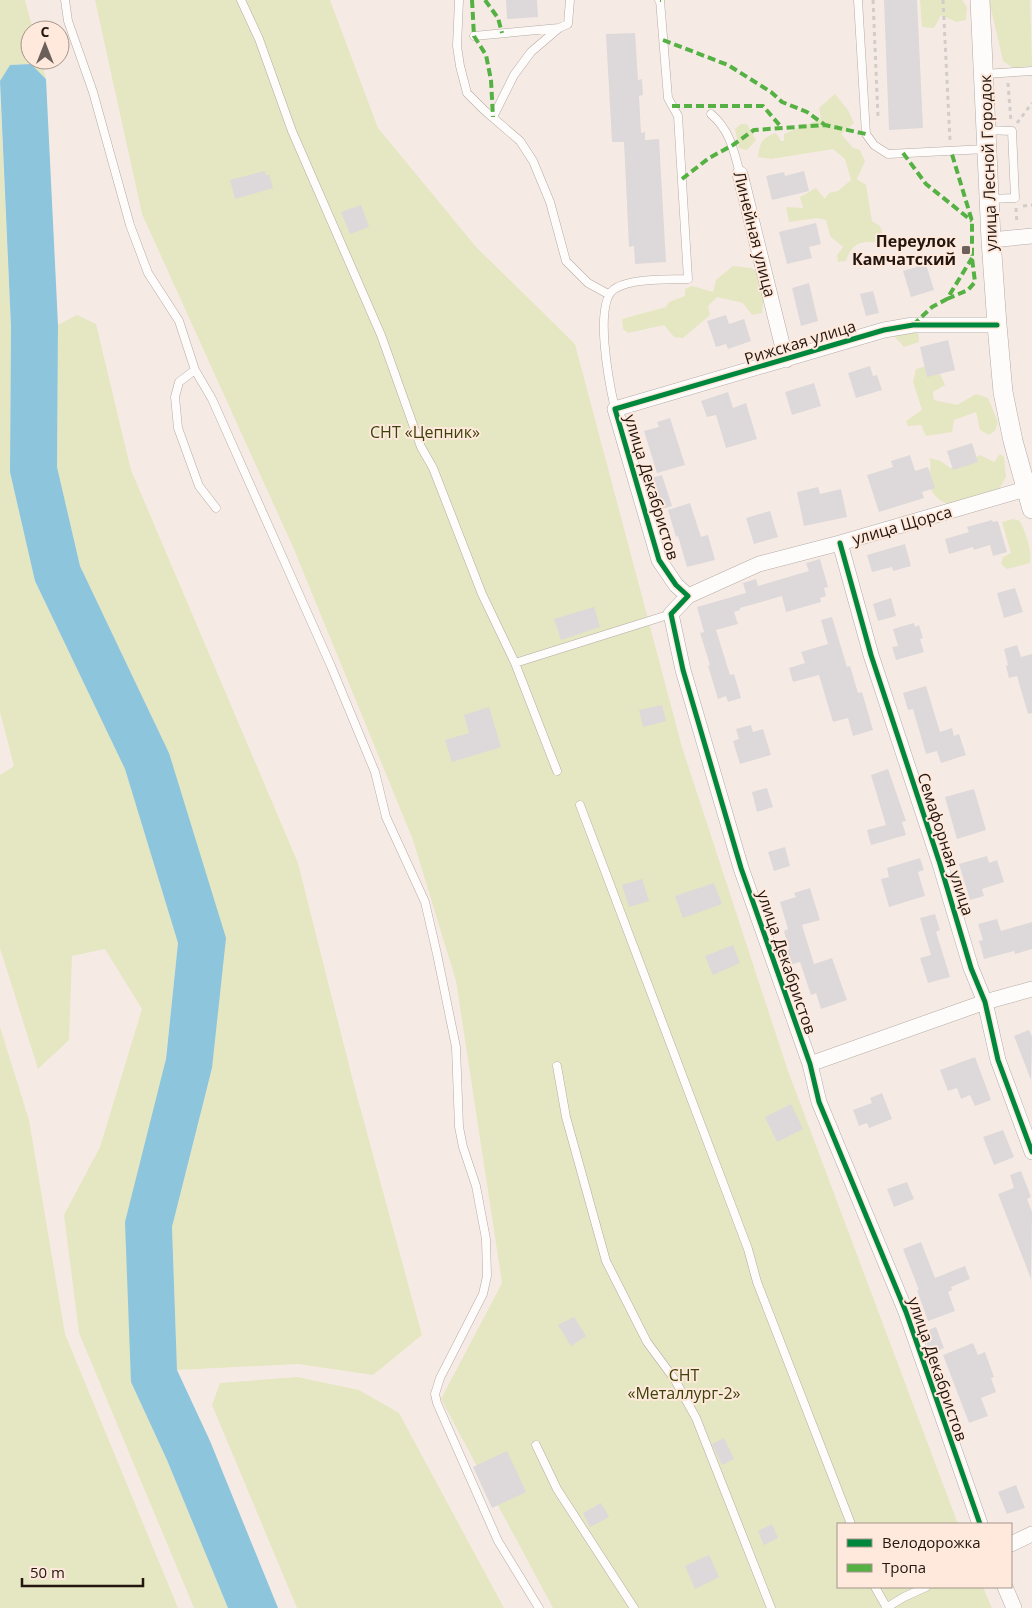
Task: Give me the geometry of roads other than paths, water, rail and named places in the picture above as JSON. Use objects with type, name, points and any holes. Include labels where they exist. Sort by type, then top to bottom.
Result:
[{"type":"street","name":"улица Лесной Городок","points":[[980,0],[996,325],[1003,392],[1013,441],[1029,488],[1032,509]]},
{"type":"street","name":"Линейная улица","points":[[740,174],[786,360]]},
{"type":"street","points":[[991,240],[1025,236]]},
{"type":"street","name":"Рижская улица","points":[[614,409],[884,330],[913,325],[996,325]]},
{"type":"street","name":"улица Декабристов","points":[[614,409],[659,560],[676,585],[688,596]]},
{"type":"street","name":"улица Щорса","points":[[688,596],[759,564],[840,543],[1029,488]]},
{"type":"street","name":"Семафорная улица","points":[[840,543],[870,655],[940,864],[971,968],[985,1002],[998,1060],[1032,1152]]},
{"type":"street","points":[[671,614],[688,596]]},
{"type":"street","name":"улица Декабристов","points":[[671,614],[683,670],[741,868],[810,1064],[819,1102],[906,1312],[980,1523]]},
{"type":"street","points":[[810,1064],[985,1002],[1032,989]]},
{"type":"street","points":[[1012,1544],[1032,1534]]},
{"type":"street","points":[[1005,1588],[1014,1608]]},
{"type":"lane","points":[[64,0],[68,21],[93,92],[130,225],[148,273],[179,321],[195,370],[212,399],[331,666],[375,772],[386,817],[424,902],[456,1047],[459,1127],[463,1147],[476,1186],[481,1212],[486,1239],[487,1276],[483,1294],[440,1378],[435,1394],[437,1403],[498,1541],[539,1608]]},
{"type":"lane","points":[[241,0],[259,39],[292,131],[381,335],[421,447],[433,468],[482,594],[515,664],[557,771]]},
{"type":"lane","points":[[459,0],[457,46],[467,93],[520,141],[533,161],[550,202],[566,261],[588,283],[608,294]]},
{"type":"lane","points":[[494,117],[514,75],[531,52],[559,28],[568,24],[571,0]]},
{"type":"lane","points":[[614,409],[605,354],[604,322],[608,294],[615,288],[632,283],[688,279],[678,116],[668,98],[660,0],[658,0]]},
{"type":"lane","points":[[858,0],[866,134],[874,145],[888,154],[987,149]]},
{"type":"lane","points":[[474,36],[559,28]]},
{"type":"lane","points":[[984,74],[1032,71]]},
{"type":"lane","name":"Линейная улица","points":[[711,114],[721,122],[733,145],[740,174]]},
{"type":"lane","points":[[986,130],[1012,131],[1015,198],[989,200]]},
{"type":"lane","points":[[195,370],[180,382],[175,397],[178,428],[199,486],[216,508]]},
{"type":"lane","points":[[515,664],[671,614]]},
{"type":"lane","points":[[580,805],[745,1240],[757,1282],[851,1523]]},
{"type":"lane","points":[[557,1066],[566,1117],[606,1261],[647,1342],[675,1380],[696,1418],[771,1608]]},
{"type":"lane","points":[[536,1445],[557,1488],[634,1608]]},
{"type":"lane","points":[[876,1588],[887,1608],[904,1597],[924,1588]]},
{"type":"water","points":[[10,65],[20,65],[20,70],[37,70],[46,79],[58,325],[57,467],[80,566],[169,753],[226,938],[212,1068],[172,1227],[177,1370],[210,1441],[278,1608],[228,1608],[167,1460],[131,1382],[125,1222],[166,1059],[178,943],[125,769],[35,581],[10,472],[11,327],[0,81]]},
{"type":"place","name":"Переулок Камчатский","points":[[966,250]]},
{"type":"park label","name":"СНТ «Цепник»","points":[[425,432]]},
{"type":"park label","name":"СНТ «Металлург-2»","points":[[684,1384]]}]
